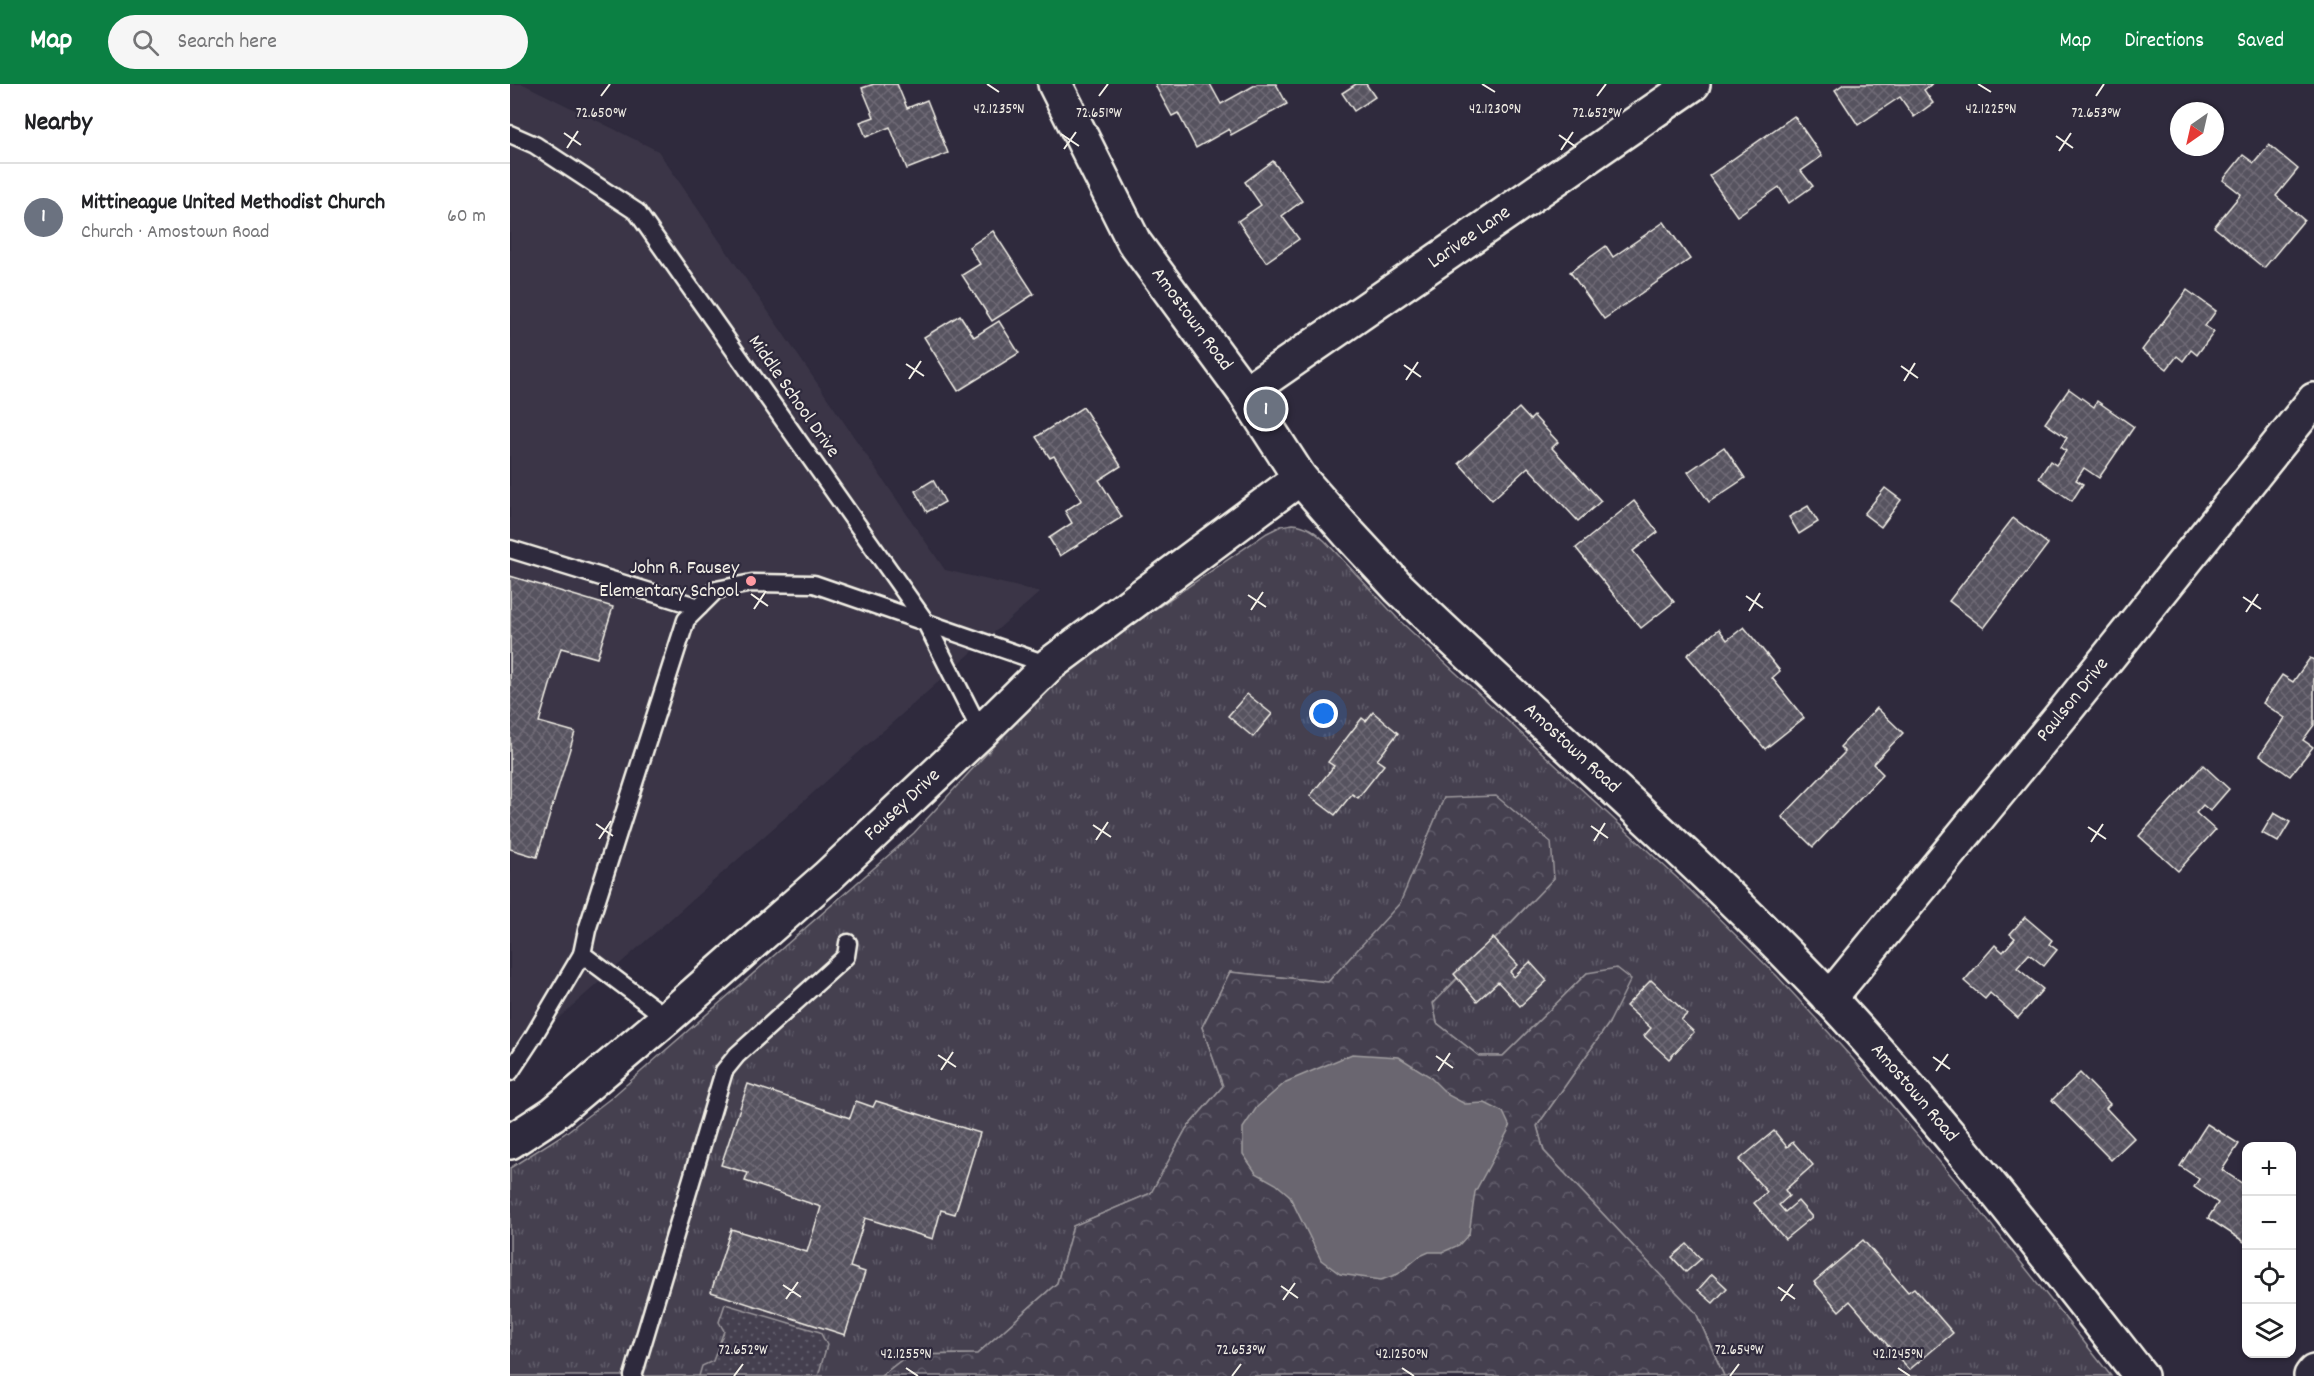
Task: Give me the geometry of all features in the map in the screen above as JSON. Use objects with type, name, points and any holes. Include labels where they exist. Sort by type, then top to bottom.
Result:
[{"type":"street","name":"Amostown Road","points":[[1055,84],[1134,242],[1245,393],[1300,478],[1399,588],[1740,909],[1829,999],[1938,1123],[2141,1376]]},
{"type":"street","name":"Larivee Lane","points":[[1245,393],[1693,84]]},
{"type":"street","name":"Paulson Drive","points":[[1829,999],[2061,716],[2314,400]]},
{"type":"street","name":"Fausey Drive","points":[[510,1142],[553,1114],[826,879],[1049,665],[1300,478]]},
{"type":"street","points":[[2311,1376],[2314,1372]]},
{"type":"lane","name":"Middle School Drive","points":[[510,134],[535,145],[637,212],[925,621],[981,732]]},
{"type":"lane","points":[[510,549],[699,607]]},
{"type":"lane","points":[[510,1072],[582,954],[587,930],[686,620],[716,590],[752,583],[814,584],[1049,665]]},
{"type":"lane","points":[[633,1376],[724,1071],[736,1055],[846,956],[848,943]]},
{"type":"lane","points":[[582,954],[667,1018]]},
{"type":"shaded area","name":"John R. Fausey Elementary School","points":[[510,84],[523,84],[658,151],[945,570],[1040,592],[510,1061]]},
{"type":"shaded area","points":[[1352,1054],[1399,1057],[1429,1076],[1448,1095],[1465,1104],[1485,1103],[1503,1112],[1510,1127],[1475,1192],[1469,1234],[1459,1245],[1443,1252],[1429,1252],[1420,1256],[1398,1274],[1381,1280],[1340,1274],[1321,1260],[1289,1195],[1276,1184],[1256,1173],[1243,1154],[1243,1128],[1257,1107],[1286,1082]]},
{"type":"green space","points":[[1293,524],[1307,527],[1325,541],[1401,622],[1688,888],[1777,976],[1853,1059],[1970,1198],[2111,1376],[1724,1376],[1696,1313],[1544,1151],[1537,1126],[1609,1023],[1587,973],[1503,1056],[1479,1056],[1437,1023],[1433,1004],[1554,878],[1444,798],[1401,903],[1328,982],[1230,972],[1202,1027],[1223,1086],[1186,1129],[1151,1193],[1073,1226],[1057,1283],[977,1354],[908,1355],[881,1376],[510,1376],[510,1168],[564,1134],[611,1098],[914,833],[1041,694],[1069,668],[1267,533],[1281,526]]},
{"type":"green space","points":[[1496,796],[1551,842],[1554,878],[1433,1003],[1437,1023],[1479,1056],[1503,1056],[1587,973],[1617,968],[1631,979],[1609,1023],[1537,1126],[1544,1151],[1696,1313],[1724,1376],[881,1376],[908,1355],[977,1354],[1057,1283],[1073,1226],[1151,1193],[1186,1129],[1223,1086],[1202,1027],[1230,972],[1328,982],[1400,903],[1444,798]]},
{"type":"green space","points":[[725,1304],[820,1332],[827,1345],[818,1376],[699,1376],[702,1366],[713,1361],[724,1331],[719,1322]]},
{"type":"building","points":[[874,84],[897,84],[907,108],[927,100],[948,153],[907,169],[890,127],[866,137],[860,122],[874,117],[862,88]]},
{"type":"building","points":[[1210,84],[1221,104],[1257,84],[1276,84],[1287,104],[1231,135],[1229,129],[1196,148],[1178,113],[1172,116],[1155,85]]},
{"type":"building","points":[[1356,84],[1366,84],[1375,97],[1354,111],[1342,93]]},
{"type":"building","points":[[1844,84],[1932,84],[1924,90],[1933,103],[1914,117],[1900,97],[1858,125],[1835,90]]},
{"type":"building","points":[[1794,116],[1822,156],[1801,171],[1813,186],[1789,203],[1779,187],[1737,216],[1709,176]]},
{"type":"building","points":[[2269,145],[2298,169],[2276,196],[2304,220],[2264,268],[2214,227],[2241,194],[2223,180],[2243,155],[2254,163]]},
{"type":"building","points":[[1273,161],[1302,201],[1282,216],[1299,239],[1266,262],[1238,221],[1261,205],[1245,182]]},
{"type":"building","points":[[1664,222],[1690,259],[1604,319],[1570,272],[1606,246],[1613,257]]},
{"type":"building","points":[[993,231],[1034,294],[992,321],[962,275],[980,264],[969,247]]},
{"type":"building","points":[[2187,290],[2216,311],[2205,326],[2214,332],[2197,355],[2191,350],[2183,361],[2177,356],[2167,369],[2142,350]]},
{"type":"building","points":[[960,315],[974,337],[999,321],[1019,353],[958,391],[924,337]]},
{"type":"building","points":[[2069,389],[2094,407],[2097,401],[2134,427],[2099,478],[2084,468],[2076,480],[2083,484],[2072,501],[2039,478],[2050,461],[2056,465],[2066,451],[2061,447],[2067,438],[2045,423]]},
{"type":"building","points":[[1083,407],[1121,466],[1099,480],[1122,517],[1060,556],[1049,538],[1072,523],[1065,511],[1082,500],[1054,456],[1050,458],[1036,437]]},
{"type":"building","points":[[1519,408],[1530,420],[1534,416],[1558,442],[1552,448],[1601,501],[1578,521],[1528,467],[1492,500],[1459,463]]},
{"type":"building","points":[[1724,447],[1745,478],[1709,502],[1688,472]]},
{"type":"building","points":[[933,480],[945,502],[927,512],[915,491]]},
{"type":"building","points":[[1885,488],[1901,500],[1881,527],[1864,514]]},
{"type":"building","points":[[1634,501],[1658,532],[1633,551],[1674,602],[1641,628],[1576,548]]},
{"type":"building","points":[[1808,506],[1818,522],[1799,534],[1789,517]]},
{"type":"building","points":[[2013,518],[2048,544],[1984,628],[1949,601]]},
{"type":"building","points":[[510,576],[613,607],[597,658],[561,648],[539,722],[575,732],[537,857],[510,849]]},
{"type":"building","points":[[1744,627],[1780,671],[1772,678],[1804,718],[1765,749],[1687,655],[1719,629],[1727,640]]},
{"type":"building","points":[[2310,658],[2314,660],[2314,725],[2303,740],[2313,747],[2290,776],[2260,755],[2285,718],[2263,703],[2282,675],[2293,682]]},
{"type":"building","points":[[1247,694],[1272,714],[1253,737],[1228,716]]},
{"type":"building","points":[[1877,708],[1903,733],[1873,764],[1883,774],[1813,847],[1782,817],[1845,752],[1840,747]]},
{"type":"building","points":[[1373,712],[1398,733],[1377,760],[1384,765],[1358,798],[1352,794],[1335,815],[1310,796],[1334,766],[1328,762],[1362,718],[1366,721]]},
{"type":"building","points":[[2203,765],[2229,789],[2210,811],[2203,805],[2196,813],[2215,830],[2178,871],[2139,836]]},
{"type":"building","points":[[2274,813],[2290,822],[2278,842],[2262,833]]},
{"type":"building","points":[[2025,917],[2052,940],[2049,944],[2057,950],[2044,966],[2029,954],[2017,968],[2043,989],[2018,1018],[1990,993],[1985,999],[1964,981],[1995,945],[2003,952],[2015,938],[2010,934]]},
{"type":"building","points":[[1493,938],[1518,965],[1510,972],[1514,977],[1530,962],[1547,981],[1520,1006],[1498,982],[1477,1001],[1454,974]]},
{"type":"building","points":[[1651,980],[1687,1014],[1681,1020],[1694,1032],[1669,1059],[1644,1036],[1651,1028],[1626,1006]]},
{"type":"building","points":[[2080,1073],[2110,1104],[2106,1108],[2134,1138],[2111,1160],[2052,1100]]},
{"type":"building","points":[[748,1084],[850,1118],[856,1101],[873,1107],[876,1101],[980,1133],[955,1214],[941,1210],[933,1239],[865,1218],[850,1267],[865,1272],[845,1335],[711,1292],[731,1229],[807,1252],[821,1207],[745,1181],[748,1173],[721,1165]]},
{"type":"building","points":[[2207,1124],[2239,1144],[2222,1170],[2242,1183],[2242,1240],[2208,1218],[2218,1203],[2194,1187],[2199,1179],[2180,1166]]},
{"type":"building","points":[[1774,1131],[1787,1147],[1793,1142],[1813,1165],[1785,1190],[1789,1196],[1779,1205],[1785,1212],[1798,1201],[1812,1217],[1785,1239],[1754,1203],[1767,1192],[1739,1160]]},
{"type":"building","points":[[1863,1240],[1908,1292],[1914,1288],[1953,1333],[1909,1370],[1850,1301],[1839,1311],[1814,1282]]},
{"type":"building","points":[[1687,1244],[1701,1259],[1686,1272],[1672,1257]]},
{"type":"building","points":[[1712,1274],[1727,1288],[1713,1303],[1698,1290]]},
{"type":"place","name":"Mittineague United Methodist Church","points":[[1266,409]]},
{"type":"place","name":"John R. Fausey Elementary School","points":[[751,581]]}]
